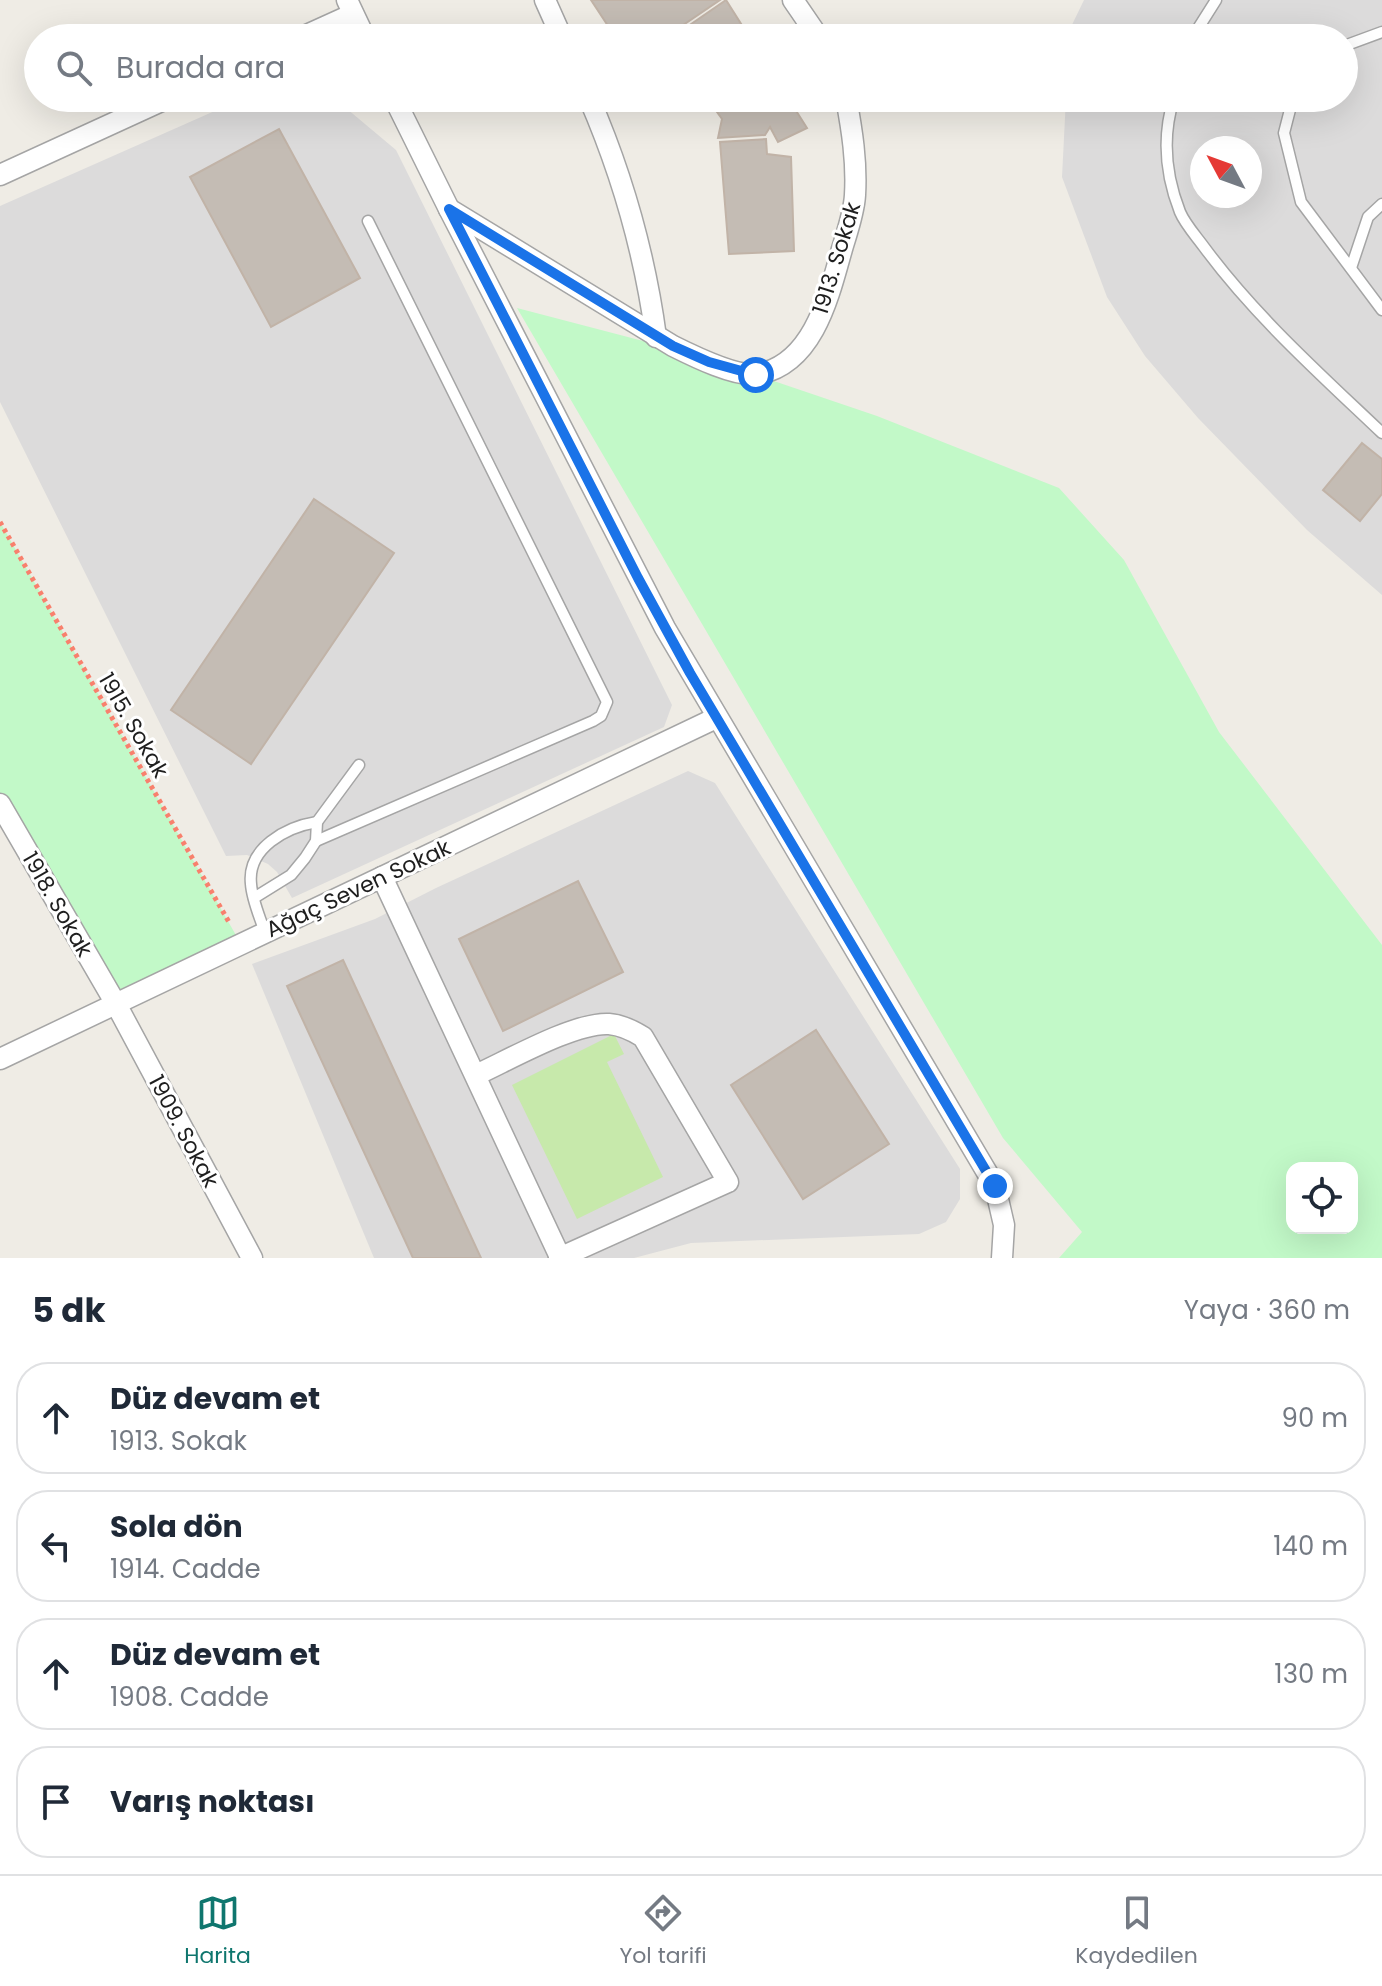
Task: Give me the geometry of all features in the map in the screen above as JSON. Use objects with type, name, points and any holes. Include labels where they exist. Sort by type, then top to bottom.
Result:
[{"type":"street","points":[[545,0],[556,24]]},
{"type":"street","points":[[793,0],[809,24]]},
{"type":"street","points":[[323,24],[350,7]]},
{"type":"street","points":[[0,175],[137,112]]},
{"type":"street","points":[[401,112],[638,578],[716,718],[995,1186],[1004,1225],[1002,1258]]},
{"type":"street","points":[[594,112],[620,178],[634,226],[648,284],[656,337]]},
{"type":"street","name":"1913. Sokak","points":[[449,209],[656,337],[709,362],[756,375],[781,367],[803,347],[819,318],[832,284],[855,198],[855,152],[848,112]]},
{"type":"street","name":"Ağaç Seven Sokak","points":[[0,1059],[716,718]]},
{"type":"street","name":"1918. Sokak","points":[[0,804],[116,1004]]},
{"type":"street","points":[[382,877],[559,1258],[728,1182],[643,1037],[633,1031],[606,1024],[578,1029],[476,1075]]},
{"type":"street","name":"1909. Sokak","points":[[116,1004],[252,1258]]},
{"type":"lane","points":[[1201,24],[1216,0]]},
{"type":"lane","points":[[1358,41],[1382,32]]},
{"type":"lane","points":[[1170,112],[1166,125],[1168,173],[1181,215],[1227,278],[1301,357],[1382,433]]},
{"type":"lane","points":[[1289,112],[1284,133],[1301,202],[1382,310]]},
{"type":"lane","points":[[1351,268],[1368,217],[1382,204]]},
{"type":"lane","points":[[254,898],[291,875],[316,841],[593,721],[601,716],[607,702],[368,221]]},
{"type":"lane","points":[[316,841],[317,822],[359,765]]},
{"type":"lane","points":[[265,933],[254,898],[251,873],[262,849],[282,833],[301,824],[317,822]]},
{"type":"path","name":"1915. Sokak","points":[[0,522],[241,944]]},
{"type":"shaded area","points":[[1084,0],[1382,0],[1382,595],[1307,530],[1198,418],[1145,356],[1107,297],[1062,177],[1065,112],[1358,112],[1358,24],[1072,24]]},
{"type":"shaded area","points":[[212,112],[351,112],[396,150],[672,705],[664,727],[292,898],[277,872],[268,864],[247,855],[226,856],[0,402],[0,206]]},
{"type":"shaded area","points":[[688,771],[715,783],[960,1169],[960,1199],[946,1222],[919,1234],[691,1243],[634,1258],[374,1258],[252,964],[375,919]]},
{"type":"green space","points":[[517,308],[689,353],[756,375],[877,416],[1059,488],[1124,560],[1219,732],[1382,945],[1382,1258],[1059,1258],[1082,1232],[1003,1138]]},
{"type":"green space","points":[[0,522],[241,944],[116,1004],[0,804]]},
{"type":"green space","points":[[614,1034],[624,1054],[607,1062],[663,1177],[577,1219],[512,1085]]},
{"type":"building","points":[[591,0],[720,0],[685,24],[607,24]]},
{"type":"building","points":[[726,0],[741,24],[691,24]]},
{"type":"building","points":[[717,112],[797,112],[807,128],[778,142],[770,127],[765,135],[718,138],[722,119]]},
{"type":"building","points":[[279,129],[360,278],[271,327],[190,177]]},
{"type":"building","points":[[766,139],[767,154],[791,157],[794,251],[729,254],[720,142]]},
{"type":"building","points":[[1362,443],[1382,459],[1382,494],[1360,521],[1323,490]]},
{"type":"building","points":[[314,499],[394,553],[251,764],[171,710]]},
{"type":"building","points":[[578,881],[623,972],[503,1031],[459,939]]},
{"type":"building","points":[[343,960],[481,1258],[413,1258],[287,986]]},
{"type":"building","points":[[816,1030],[889,1144],[803,1199],[731,1085]]},
{"type":"route","points":[[756,375],[709,362],[656,337],[449,209],[690,673],[995,1186]]}]
